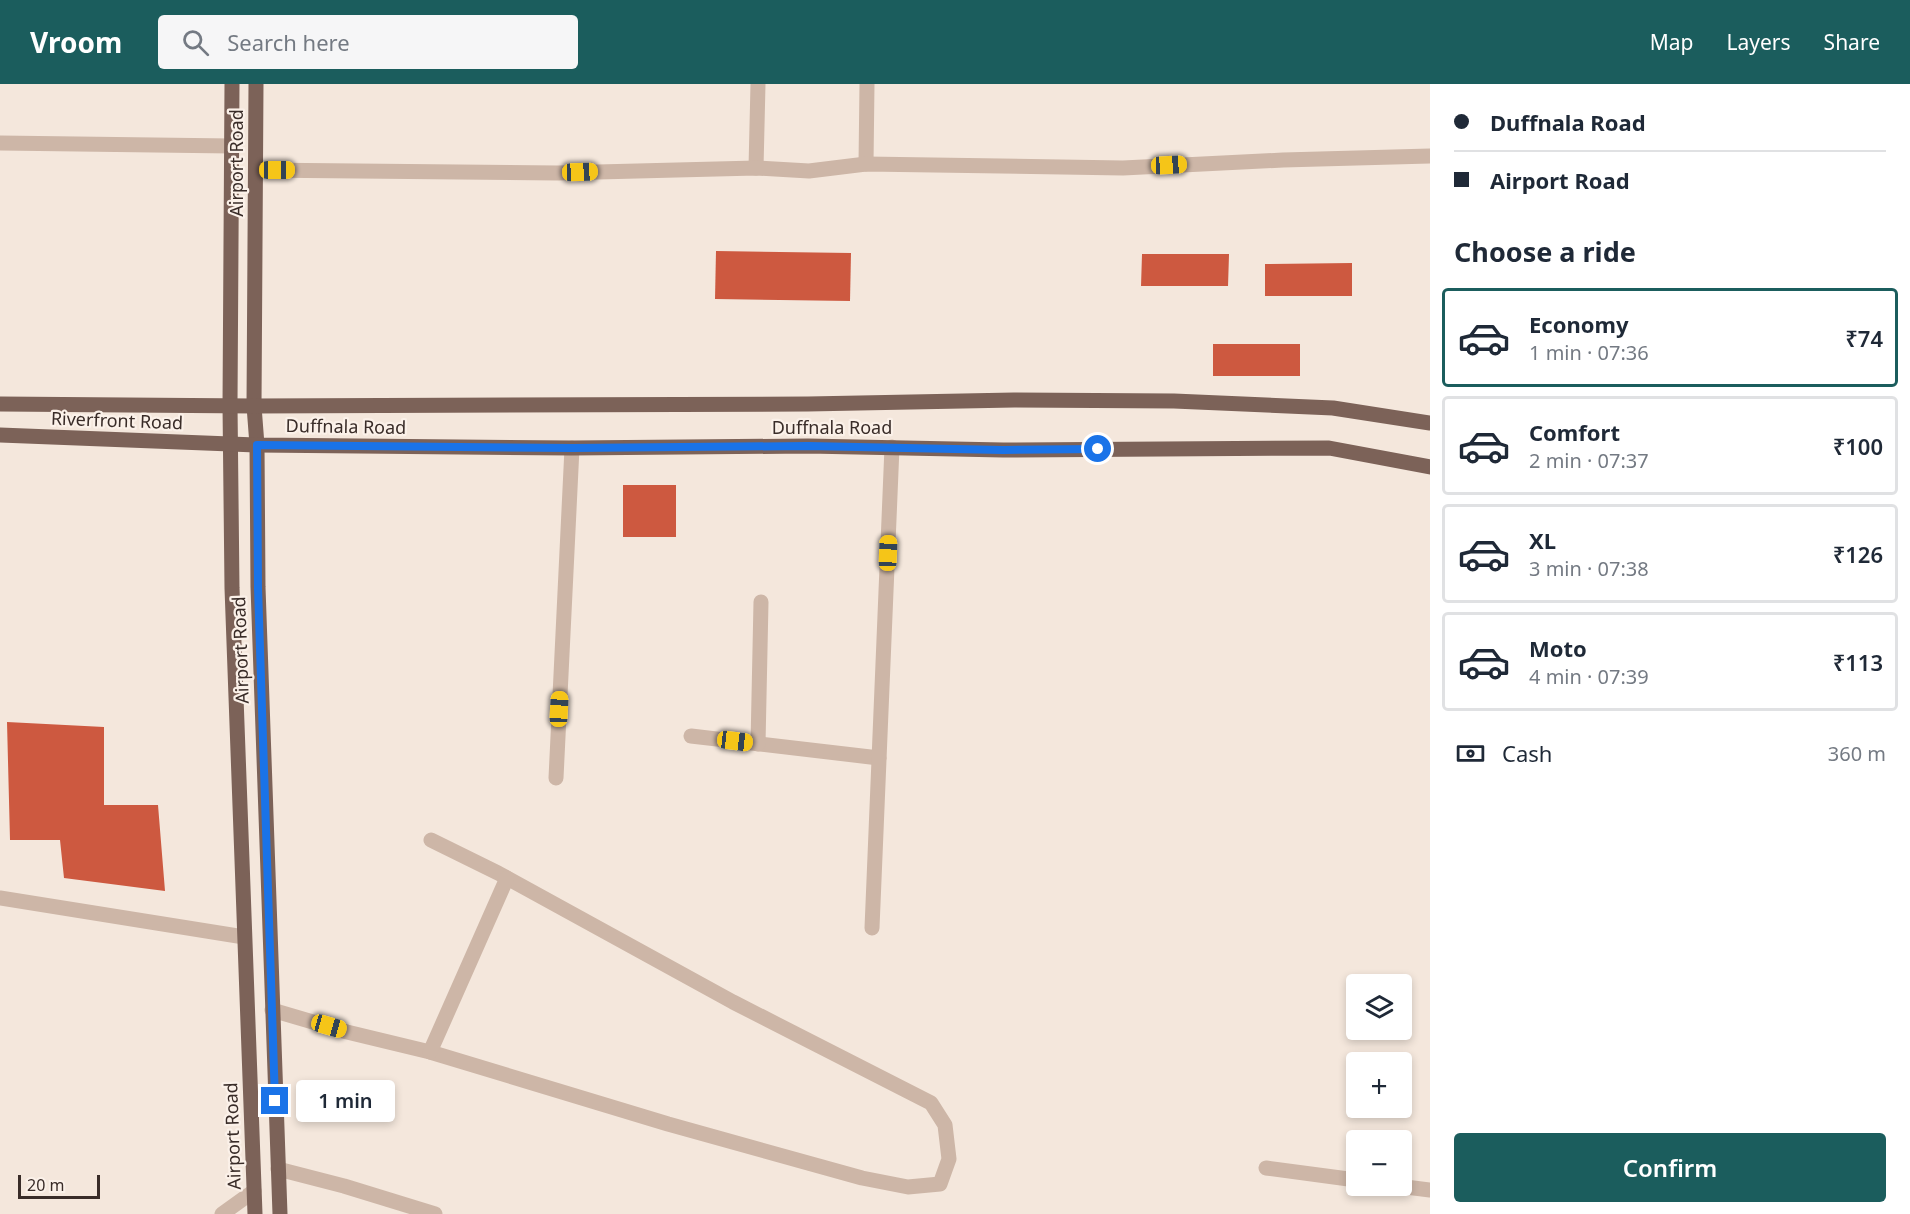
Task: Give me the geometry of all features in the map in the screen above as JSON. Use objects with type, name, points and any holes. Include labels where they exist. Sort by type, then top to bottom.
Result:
[{"type":"main road","name":"Airport Road","points":[[232,84],[230,405],[232,588],[255,1214]]},
{"type":"main road","name":"Airport Road","points":[[256,84],[254,406],[257,445],[258,588],[280,1214]]},
{"type":"main road","name":"Riverfront Road","points":[[0,404],[254,406],[796,404],[1014,400],[1174,401],[1333,408],[1430,423]]},
{"type":"main road","name":"Riverfront Road","points":[[0,435],[232,443]]},
{"type":"main road","name":"Duffnala Road","points":[[232,443],[572,448],[796,446],[1003,450],[1329,448],[1430,467]]},
{"type":"street","points":[[756,168],[758,84]]},
{"type":"street","points":[[866,164],[867,84]]},
{"type":"street","points":[[0,143],[232,146]]},
{"type":"street","points":[[256,170],[558,172],[756,168],[809,171],[866,164],[1123,168],[1430,156]]},
{"type":"street","points":[[872,928],[892,447]]},
{"type":"street","points":[[556,778],[572,448]]},
{"type":"street","points":[[758,744],[761,602]]},
{"type":"street","points":[[691,736],[879,758]]},
{"type":"street","points":[[272,1010],[347,1032],[430,1052],[668,1124],[862,1178],[908,1187],[940,1184],[949,1159],[945,1125],[931,1103],[733,1002],[507,878],[431,840]]},
{"type":"street","points":[[430,1052],[507,878]]},
{"type":"street","points":[[0,898],[244,937]]},
{"type":"street","points":[[1266,1168],[1346,1179]]},
{"type":"street","points":[[278,1169],[344,1186],[435,1214]]},
{"type":"street","points":[[1412,1188],[1430,1190]]},
{"type":"street","points":[[222,1214],[254,1191]]},
{"type":"building","points":[[716,251],[851,253],[850,301],[715,299]]},
{"type":"building","points":[[1142,254],[1229,254],[1228,286],[1141,286]]},
{"type":"building","points":[[1352,263],[1352,296],[1265,296],[1265,264]]},
{"type":"building","points":[[1213,344],[1300,344],[1300,376],[1213,376]]},
{"type":"building","points":[[623,485],[676,485],[676,537],[623,537]]},
{"type":"building","points":[[7,722],[104,727],[104,805],[158,805],[165,891],[64,878],[60,840],[10,840]]},
{"type":"route","points":[[275,1101],[258,588],[257,445],[1098,449]]}]
